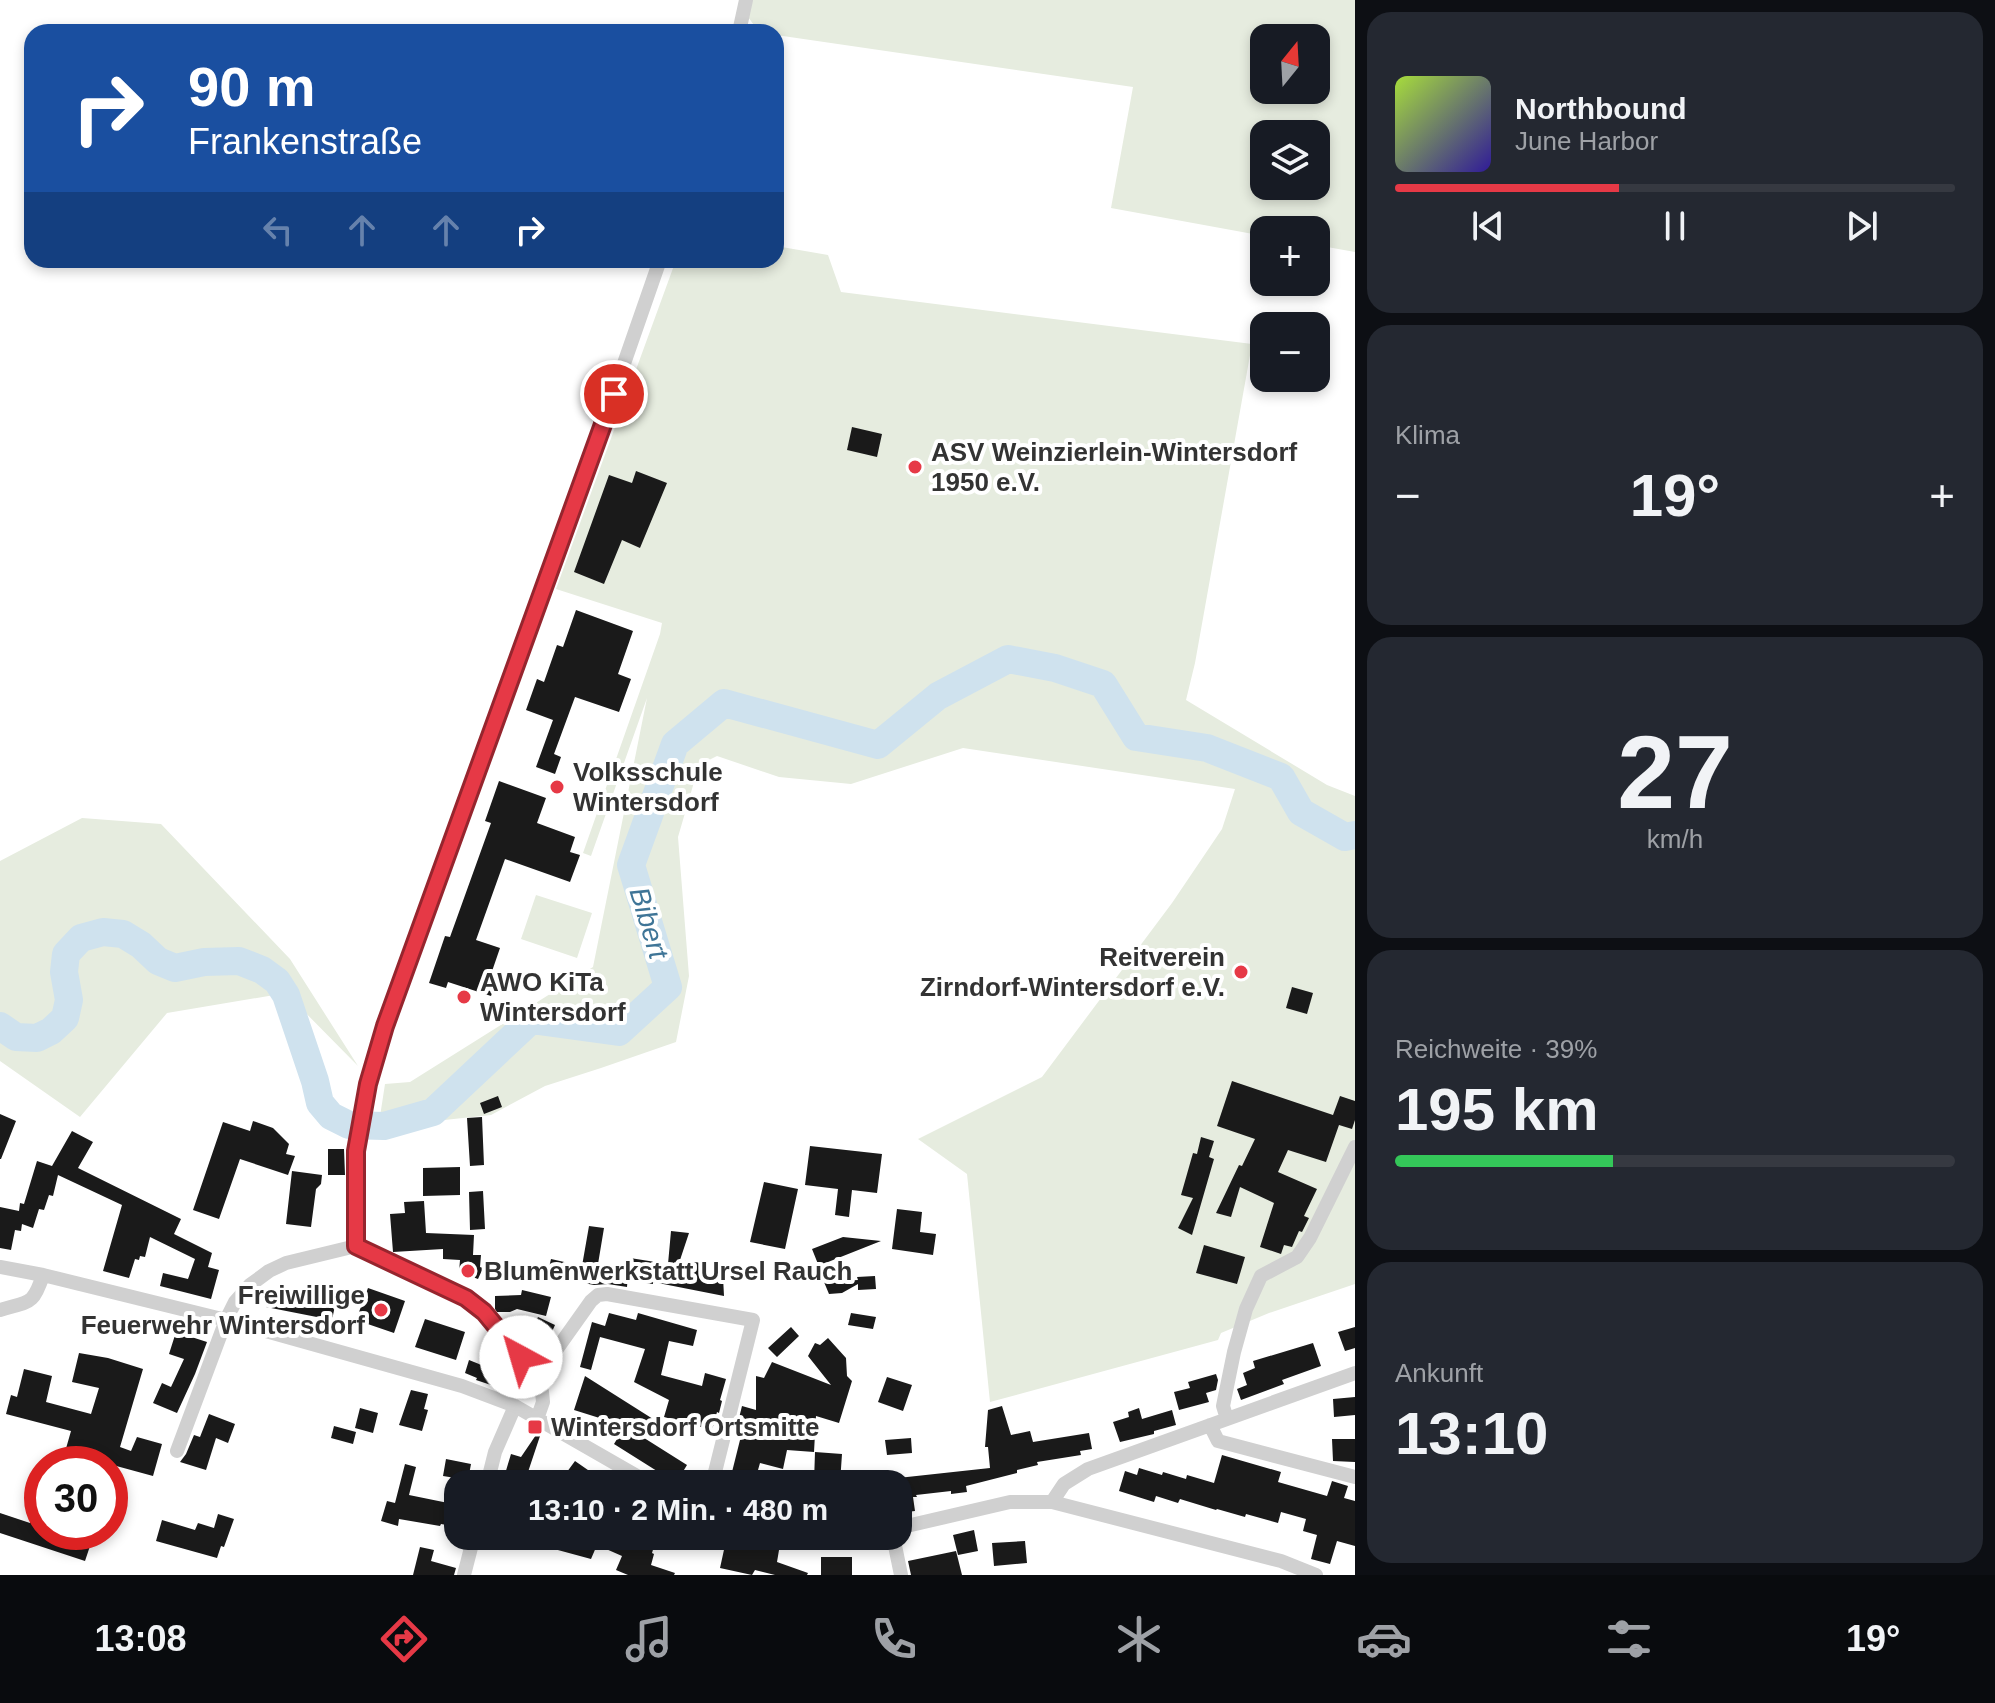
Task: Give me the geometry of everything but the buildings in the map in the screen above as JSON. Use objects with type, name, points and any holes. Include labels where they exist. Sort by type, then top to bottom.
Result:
[{"type":"street","points":[[741,24],[746,0]]},
{"type":"street","points":[[356,1246],[356,1151],[366,1094],[385,1026],[657,268]]},
{"type":"street","points":[[1227,1419],[1223,1406],[1234,1352],[1246,1309],[1261,1276],[1297,1257],[1323,1213],[1355,1147]]},
{"type":"street","points":[[177,1451],[235,1302],[250,1285],[286,1263],[356,1246],[466,1298],[484,1312],[537,1377],[543,1402],[537,1419]]},
{"type":"street","points":[[0,1267],[226,1320],[462,1386],[515,1406],[626,1470]]},
{"type":"street","points":[[0,1310],[33,1299],[43,1275]]},
{"type":"street","points":[[537,1377],[598,1295],[607,1294],[753,1320],[716,1470]]},
{"type":"street","points":[[1052,1502],[1064,1484],[1088,1469],[1355,1373]]},
{"type":"street","points":[[490,1470],[515,1406]]},
{"type":"street","points":[[1210,1425],[1218,1441],[1355,1477]]},
{"type":"street","points":[[912,1525],[1010,1502],[1052,1502],[1281,1561],[1316,1575]]},
{"type":"street","points":[[464,1575],[470,1550]]},
{"type":"street","points":[[896,1550],[901,1575]]},
{"type":"shaded area","points":[[741,0],[1355,0],[1355,252],[1330,248],[1330,216],[1250,216],[1250,233],[1111,208],[1133,87],[784,36],[784,24],[753,24],[740,6]]},
{"type":"shaded area","points":[[784,247],[828,255],[841,292],[1250,344],[1186,700],[1327,785],[1355,796],[1355,1284],[1269,1313],[1221,1333],[1218,1340],[990,1402],[967,1174],[918,1139],[1042,1077],[1172,903],[1222,829],[1235,789],[963,748],[851,784],[779,777],[717,756],[699,765],[678,837],[689,976],[676,1042],[545,1086],[491,1115],[435,1121],[377,1136],[385,1084],[410,1082],[593,967],[647,698],[591,856],[583,853],[662,623],[556,589],[673,268],[784,268]]},
{"type":"shaded area","points":[[82,818],[161,824],[290,959],[358,1066],[286,993],[167,1013],[80,1117],[0,1061],[0,861]]},
{"type":"shaded area","points":[[536,895],[592,913],[577,958],[521,939]]},
{"type":"waterway","name":"Bibert","points":[[0,1026],[16,1037],[37,1038],[51,1031],[65,1018],[69,1000],[64,972],[66,954],[81,938],[103,932],[123,934],[158,961],[175,968],[204,962],[239,961],[262,970],[277,981],[286,995],[320,1103],[331,1116],[349,1125],[384,1126],[433,1112],[531,1020],[619,1032],[668,987],[631,865],[675,744],[724,703],[878,745],[938,696],[1008,659],[1055,668],[1103,684],[1136,737],[1207,748],[1281,777],[1301,812],[1345,837],[1355,835]]},
{"type":"place","name":"ASV Weinzierlein-Wintersdorf 1950 e.V.","points":[[915,467]]},
{"type":"place","name":"Volksschule Wintersdorf","points":[[557,787]]},
{"type":"place","name":"Reitverein Zirndorf-Wintersdorf e.V.","points":[[1241,972]]},
{"type":"place","name":"AWO KiTa Wintersdorf","points":[[464,997]]},
{"type":"place","name":"Blumenwerkstatt Ursel Rauch","points":[[468,1271]]},
{"type":"place","name":"Freiwillige Feuerwehr Wintersdorf","points":[[381,1310]]},
{"type":"place","name":"Wintersdorf Ortsmitte","points":[[535,1427]]},
{"type":"route","points":[[521,1357],[484,1312],[466,1298],[356,1246],[356,1151],[368,1084],[385,1026],[614,394]]}]
